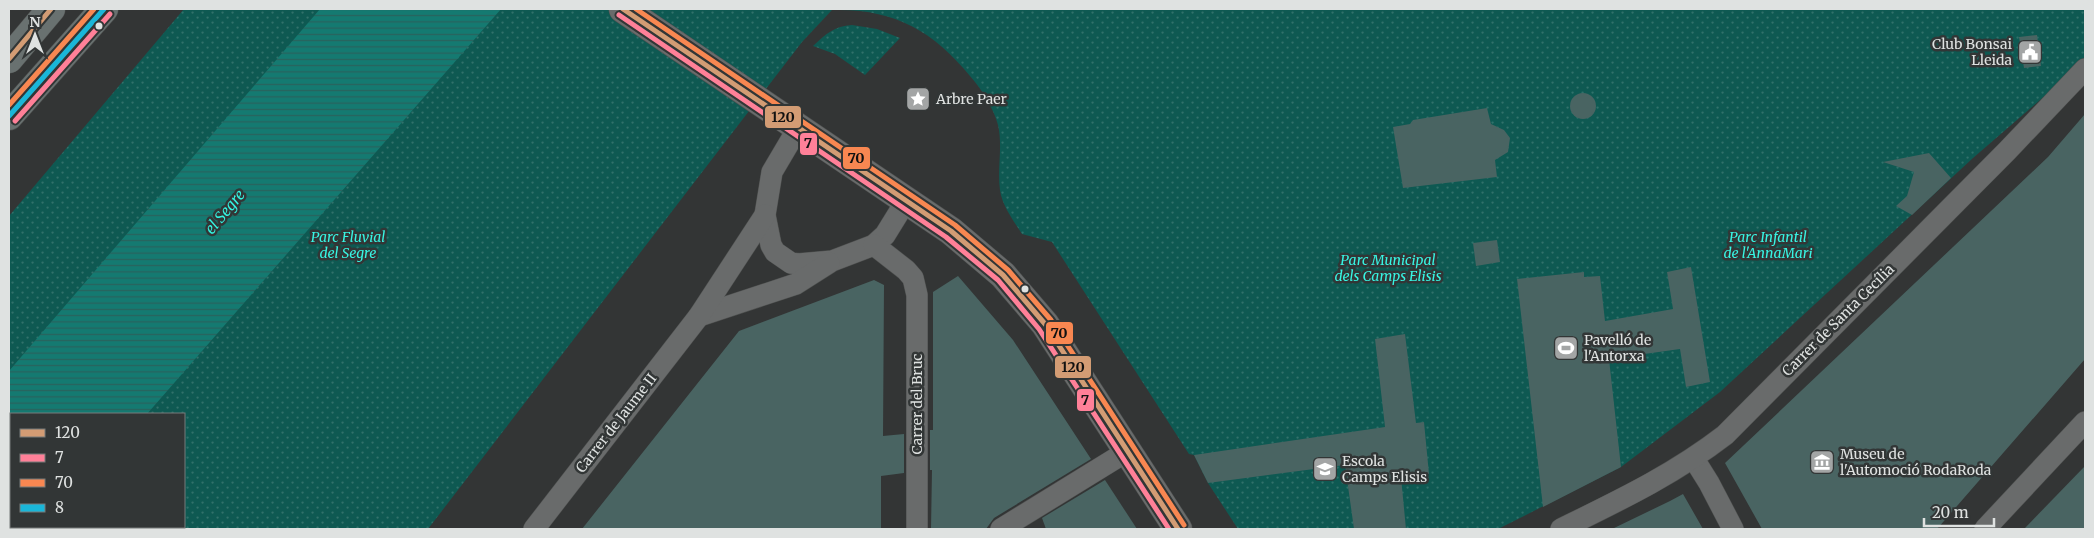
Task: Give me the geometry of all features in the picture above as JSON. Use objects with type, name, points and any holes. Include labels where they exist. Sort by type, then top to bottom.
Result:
[{"type":"main road","points":[[9,59],[51,9]]},
{"type":"main road","points":[[9,116],[104,9]]},
{"type":"main road","points":[[623,9],[951,231],[1003,274],[1045,324],[1126,452],[1178,529]]},
{"type":"street","name":"Carrer de Santa Cecília","points":[[1561,529],[1668,474],[1694,459],[1725,435],[2007,151],[2085,69]]},
{"type":"street","name":"Carrer de Jaume II","points":[[798,128],[772,172],[765,215],[770,245],[790,262],[798,264],[832,261]]},
{"type":"street","name":"Carrer de Jaume II","points":[[698,316],[796,284],[832,261],[874,245],[885,235],[906,201]]},
{"type":"street","name":"Carrer de Jaume II","points":[[534,529],[698,316],[765,215]]},
{"type":"street","name":"Carrer del Bruc","points":[[874,245],[906,270],[913,278],[917,295],[916,529]]},
{"type":"street","points":[[1985,529],[2085,422]]},
{"type":"street","points":[[1002,529],[1026,522],[1126,452]]},
{"type":"street","points":[[1694,459],[1733,529]]},
{"type":"green space","points":[[184,9],[2085,9],[2085,61],[1973,158],[1720,392],[1621,467],[1498,529],[1238,529],[1208,483],[1194,455],[1189,454],[1052,242],[1022,234],[1009,213],[1003,202],[1000,190],[1000,141],[998,125],[990,106],[978,86],[956,60],[941,46],[926,34],[910,25],[874,13],[854,10],[832,10],[802,42],[428,529],[9,529],[9,216]]},
{"type":"green space","points":[[852,25],[877,29],[900,38],[865,75],[835,54],[813,46],[826,34],[835,29]]},
{"type":"water","name":"el Segre","points":[[320,9],[501,9],[148,413],[10,413],[10,528],[48,528],[46,529],[9,529],[9,371]]},
{"type":"building","name":"Club Bonsai Lleida","points":[[2037,35],[2041,66],[2024,68],[2019,37]]},
{"type":"building","points":[[1583,93],[1592,97],[1596,106],[1592,115],[1583,119],[1574,115],[1570,106],[1574,97]]},
{"type":"building","points":[[1487,108],[1491,124],[1504,130],[1510,138],[1508,152],[1495,160],[1497,177],[1403,188],[1393,127],[1410,124],[1413,120]]},
{"type":"building","points":[[2085,114],[2085,359],[1937,529],[1762,529],[1725,463],[2048,157]]},
{"type":"building","points":[[1929,153],[1951,178],[1912,215],[1896,206],[1907,196],[1914,172],[1883,162]]},
{"type":"building","points":[[1497,240],[1500,262],[1476,266],[1473,243]]},
{"type":"building","name":"Pavelló de l'Antorxa","points":[[1691,267],[1710,382],[1686,387],[1680,349],[1609,359],[1621,467],[1543,507],[1517,279],[1584,272],[1584,277],[1600,276],[1605,321],[1673,309],[1667,272]]},
{"type":"building","points":[[958,276],[1013,340],[1091,459],[994,518],[986,529],[931,529],[932,470],[930,470],[930,430],[933,430],[933,292]]},
{"type":"building","points":[[874,280],[884,285],[883,436],[904,434],[904,473],[881,476],[881,529],[582,529],[739,331]]},
{"type":"building","points":[[1405,334],[1416,423],[1424,422],[1429,474],[1401,477],[1406,529],[1354,529],[1345,465],[1208,483],[1194,455],[1385,427],[1375,339]]},
{"type":"building","points":[[2085,466],[2085,529],[2024,529]]},
{"type":"building","points":[[1105,480],[1137,529],[1046,529],[1042,518]]},
{"type":"building","points":[[1683,494],[1703,529],[1612,529],[1670,501]]},
{"type":"transit line","name":"120","points":[[9,59],[51,9]]},
{"type":"transit line","name":"70","points":[[9,105],[94,9]]},
{"type":"transit line","name":"8","points":[[9,116],[104,9]]},
{"type":"transit line","name":"120","points":[[623,9],[951,231],[1003,275],[1045,324],[1178,529]]},
{"type":"transit line","name":"70","points":[[636,9],[955,225],[1008,270],[1051,320],[1184,525]]},
{"type":"transit line","name":"7","points":[[15,121],[110,14]]},
{"type":"transit line","name":"7","points":[[619,15],[946,237],[998,280],[1039,329],[1169,529]]},
{"type":"place","name":"Club Bonsai Lleida","points":[[2030,52]]},
{"type":"place","name":"Arbre Paer","points":[[918,99]]},
{"type":"place","name":"Pavelló de l'Antorxa","points":[[1566,348]]},
{"type":"place","name":"Museu de l'Automoció RodaRoda","points":[[1822,462]]},
{"type":"place","name":"Escola Camps Elisis","points":[[1325,469]]},
{"type":"park label","name":"Parc Fluvial del Segre","points":[[348,246]]},
{"type":"park label","name":"Parc Infantil de l'AnnaMari","points":[[1768,246]]},
{"type":"park label","name":"Parc Municipal dels Camps Elisis","points":[[1388,268]]}]
